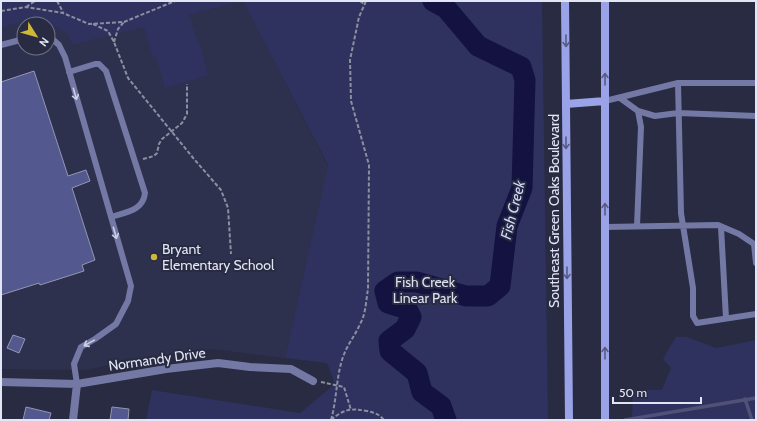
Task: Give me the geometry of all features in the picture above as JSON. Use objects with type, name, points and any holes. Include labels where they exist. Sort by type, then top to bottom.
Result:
[{"type":"main road","name":"Southeast Green Oaks Boulevard","points":[[565,1],[569,420]]},
{"type":"main road","points":[[605,1],[605,420]]},
{"type":"main road","points":[[566,104],[605,102]]},
{"type":"street","name":"Normandy Drive","points":[[1,382],[77,384],[166,369],[218,363],[250,367],[291,369],[313,381]]},
{"type":"street","points":[[73,420],[77,384]]},
{"type":"lane","points":[[1,46],[16,41]]},
{"type":"lane","points":[[56,42],[59,45],[65,58],[131,286],[128,301],[116,324],[81,347],[74,364],[77,384]]},
{"type":"lane","points":[[69,72],[95,64],[99,64],[106,71],[145,193],[144,199],[137,208],[111,217]]},
{"type":"lane","points":[[605,102],[678,83],[756,83]]},
{"type":"lane","points":[[678,83],[681,213],[693,288],[693,316],[697,323],[756,314],[756,306]]},
{"type":"lane","points":[[620,98],[638,111],[655,116],[678,113],[756,116]]},
{"type":"lane","points":[[637,226],[641,127],[638,111]]},
{"type":"lane","points":[[605,227],[718,225],[739,234],[754,244],[756,263]]},
{"type":"lane","points":[[721,227],[726,318]]},
{"type":"path","points":[[26,7],[35,1]]},
{"type":"path","points":[[57,1],[63,13]]},
{"type":"path","points":[[1,11],[26,7],[63,13],[89,24],[93,24],[124,22],[175,1]]},
{"type":"path","points":[[331,420],[335,406],[337,385],[343,357],[347,345],[361,323],[366,306],[368,289],[369,165],[351,101],[350,60],[359,16],[365,2],[360,1]]},
{"type":"path","points":[[114,42],[118,29],[124,22]]},
{"type":"path","points":[[93,24],[108,31],[114,42],[128,78],[221,190],[228,208],[231,254]]},
{"type":"path","points":[[134,161],[154,156],[157,153],[162,139],[182,123],[187,114],[187,84]]},
{"type":"path","points":[[313,381],[344,387],[350,410]]},
{"type":"path","points":[[331,420],[338,415],[355,409],[378,414],[384,420]]},
{"type":"shaded area","name":"Bryant Elementary School","points":[[243,1],[328,166],[285,358],[213,349],[156,356],[85,370],[1,369],[1,28],[16,23],[16,56],[56,56],[56,28],[69,34],[72,45]]},
{"type":"green space","points":[[1,1],[243,1],[189,15],[198,43],[200,43],[208,75],[165,88],[156,57],[153,58],[144,27],[72,45],[68,34],[56,28],[56,16],[16,16],[16,24],[1,28]]},
{"type":"green space","name":"Fish Creek Linear Park","points":[[243,1],[542,1],[548,420],[146,420],[152,390],[300,413],[335,384],[327,363],[285,358],[328,165]]},
{"type":"green space","points":[[676,337],[687,337],[716,348],[756,340],[756,420],[632,420],[633,390],[662,390],[671,368],[663,359]]},
{"type":"building","points":[[34,71],[68,176],[86,170],[90,181],[72,188],[95,260],[82,265],[84,271],[40,285],[39,283],[1,295],[1,82]]},
{"type":"building","points":[[13,335],[25,339],[19,353],[7,348]]},
{"type":"building","points":[[26,407],[51,413],[49,420],[23,420]]},
{"type":"building","points":[[112,407],[129,409],[128,420],[110,420]]},
{"type":"waterway","name":"Fish Creek","points":[[433,1],[446,8],[478,46],[521,67],[525,80],[522,188],[507,226],[500,286],[488,296],[466,296],[417,282],[398,282],[385,291],[388,303],[407,309],[411,317],[405,329],[389,341],[390,351],[417,373],[422,392],[441,406],[446,420]]},
{"type":"waterway","points":[[625,420],[756,398]]},
{"type":"waterway","points":[[745,399],[752,420]]},
{"type":"place","name":"Bryant Elementary School","points":[[154,257]]}]
